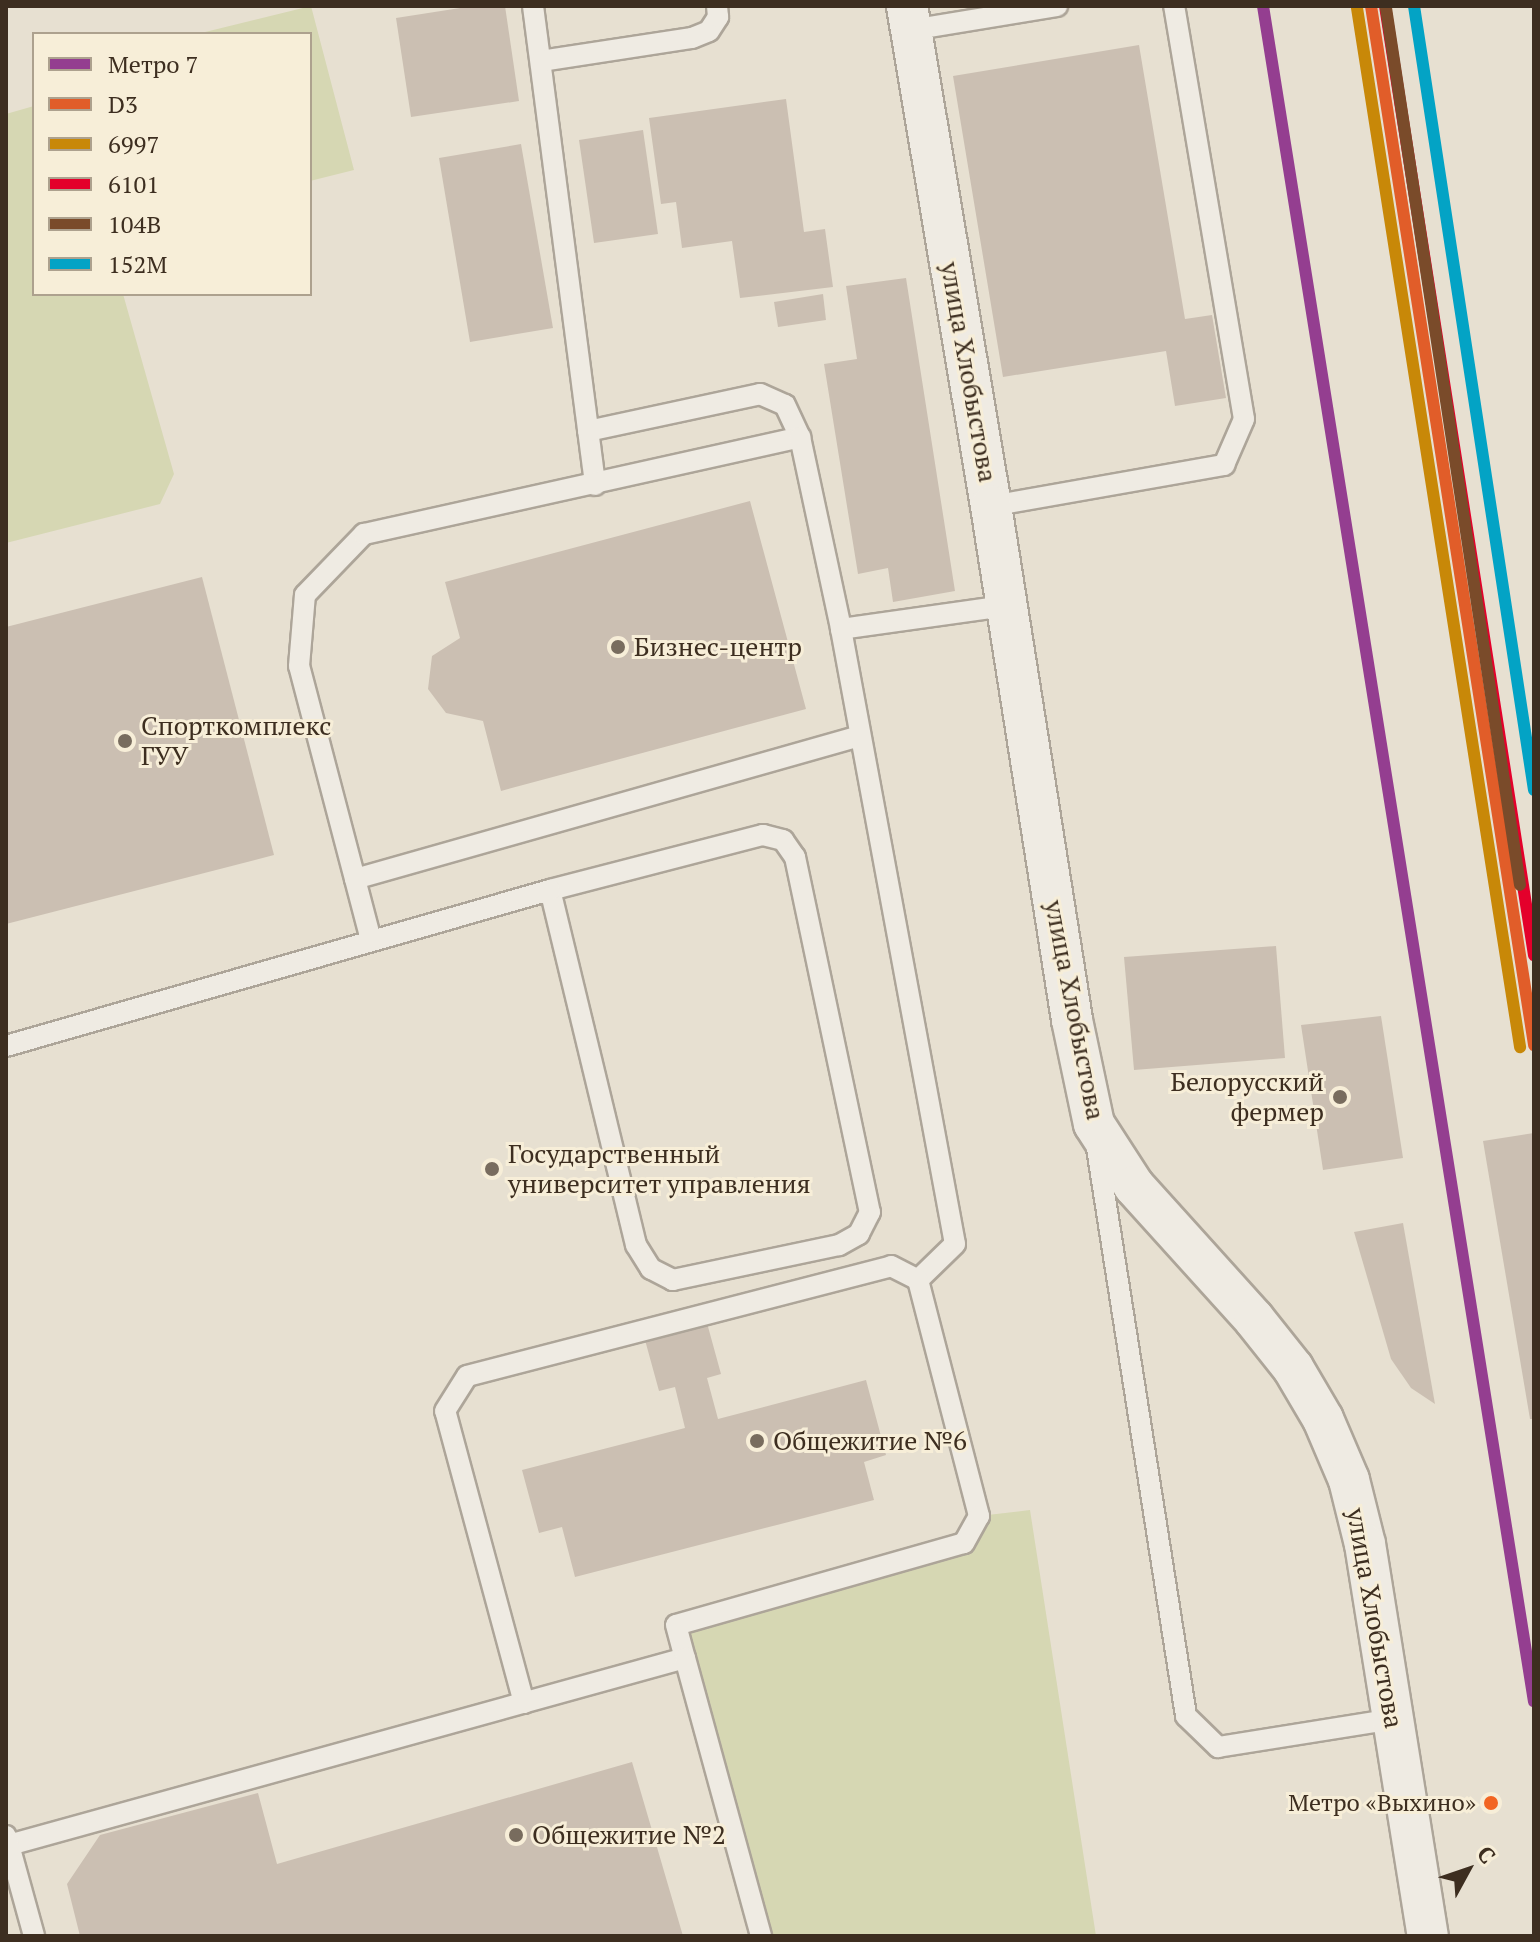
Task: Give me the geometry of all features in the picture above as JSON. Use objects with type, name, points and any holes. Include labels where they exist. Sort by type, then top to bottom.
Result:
[{"type":"street","name":"улица Хлобыстова","points":[[909,18],[991,506],[1072,1020],[1094,1124],[1134,1186],[1254,1319],[1293,1368],[1323,1419],[1349,1480],[1365,1544],[1428,1936]]},
{"type":"lane","points":[[533,6],[595,485]]},
{"type":"lane","points":[[541,61],[692,38],[709,31],[718,17],[717,6]]},
{"type":"lane","points":[[909,18],[1057,6]]},
{"type":"lane","points":[[991,506],[1224,465],[1244,419],[1174,6]]},
{"type":"lane","points":[[588,431],[760,394],[785,405],[800,437],[841,629],[955,1244],[918,1280]]},
{"type":"lane","points":[[371,940],[299,666],[305,595],[364,534],[800,437]]},
{"type":"lane","points":[[841,629],[1005,606]]},
{"type":"lane","points":[[355,879],[860,736]]},
{"type":"lane","points":[[6,1046],[550,890],[763,835],[783,840],[795,857],[870,1212],[859,1234],[839,1245],[673,1280],[651,1269],[636,1245],[550,890]]},
{"type":"lane","points":[[1094,1124],[1186,1716],[1218,1747],[1393,1719]]},
{"type":"lane","points":[[524,1703],[445,1411],[467,1376],[891,1266],[918,1280],[979,1516],[964,1543],[676,1625],[761,1936]]},
{"type":"lane","points":[[34,1936],[7,1840],[685,1658]]},
{"type":"green space","points":[[311,6],[354,170],[312,180],[312,32],[205,32]]},
{"type":"green space","points":[[32,107],[32,296],[124,296],[174,474],[160,504],[6,543],[6,114]]},
{"type":"green space","points":[[1030,1510],[1096,1936],[762,1936],[676,1625],[963,1543],[979,1516]]},
{"type":"building","points":[[473,6],[505,6],[519,101],[411,117],[396,18]]},
{"type":"building","points":[[1139,45],[1185,319],[1212,315],[1226,398],[1175,406],[1166,351],[1003,377],[953,76]]},
{"type":"building","points":[[786,99],[804,232],[825,229],[833,287],[740,298],[732,241],[682,248],[676,202],[661,204],[649,118]]},
{"type":"building","points":[[643,130],[658,234],[594,243],[579,140]]},
{"type":"building","points":[[521,144],[553,328],[470,342],[439,158]]},
{"type":"building","points":[[906,278],[955,591],[893,602],[888,568],[858,574],[824,364],[857,359],[846,286]]},
{"type":"building","points":[[823,294],[826,320],[778,327],[774,302]]},
{"type":"building","name":"Бизнес-центр","points":[[750,501],[806,709],[501,791],[483,721],[446,713],[428,689],[432,656],[460,638],[445,582]]},
{"type":"building","name":"Спорткомплекс ГУУ","points":[[202,577],[274,855],[6,924],[6,627]]},
{"type":"building","points":[[1276,946],[1285,1058],[1134,1070],[1124,957]]},
{"type":"building","points":[[1381,1016],[1403,1158],[1323,1170],[1301,1025]]},
{"type":"building","points":[[1534,1133],[1534,1419],[1530,1419],[1483,1141]]},
{"type":"building","points":[[1403,1223],[1435,1404],[1411,1388],[1391,1359],[1354,1232]]},
{"type":"building","name":"Общежитие №6","points":[[707,1323],[721,1374],[707,1378],[718,1419],[866,1380],[886,1455],[864,1462],[874,1500],[575,1577],[562,1527],[539,1533],[522,1470],[685,1428],[675,1387],[659,1391],[645,1340]]},
{"type":"building","points":[[632,1762],[683,1936],[80,1936],[67,1884],[100,1835],[258,1793],[277,1864]]},
{"type":"metro line","name":"7","points":[[1263,6],[1534,1701]]},
{"type":"transit line","name":"D3","points":[[1371,6],[1534,1045]]},
{"type":"transit line","name":"6101","points":[[1385,6],[1534,955]]},
{"type":"transit line","name":"152М","points":[[1414,6],[1534,790]]},
{"type":"transit line","name":"6997","points":[[1357,8],[1520,1047]]},
{"type":"transit line","name":"104В","points":[[1386,8],[1520,885]]},
{"type":"place","name":"Бизнес-центр","points":[[618,647]]},
{"type":"place","name":"Спорткомплекс ГУУ","points":[[125,741]]},
{"type":"place","name":"Белорусский фермер","points":[[1340,1097]]},
{"type":"place","name":"Государственный университет управления","points":[[492,1169]]},
{"type":"place","name":"Общежитие №6","points":[[757,1441]]},
{"type":"place","name":"Метро «Выхино»","points":[[1491,1803]]},
{"type":"place","name":"Общежитие №2","points":[[516,1835]]}]
